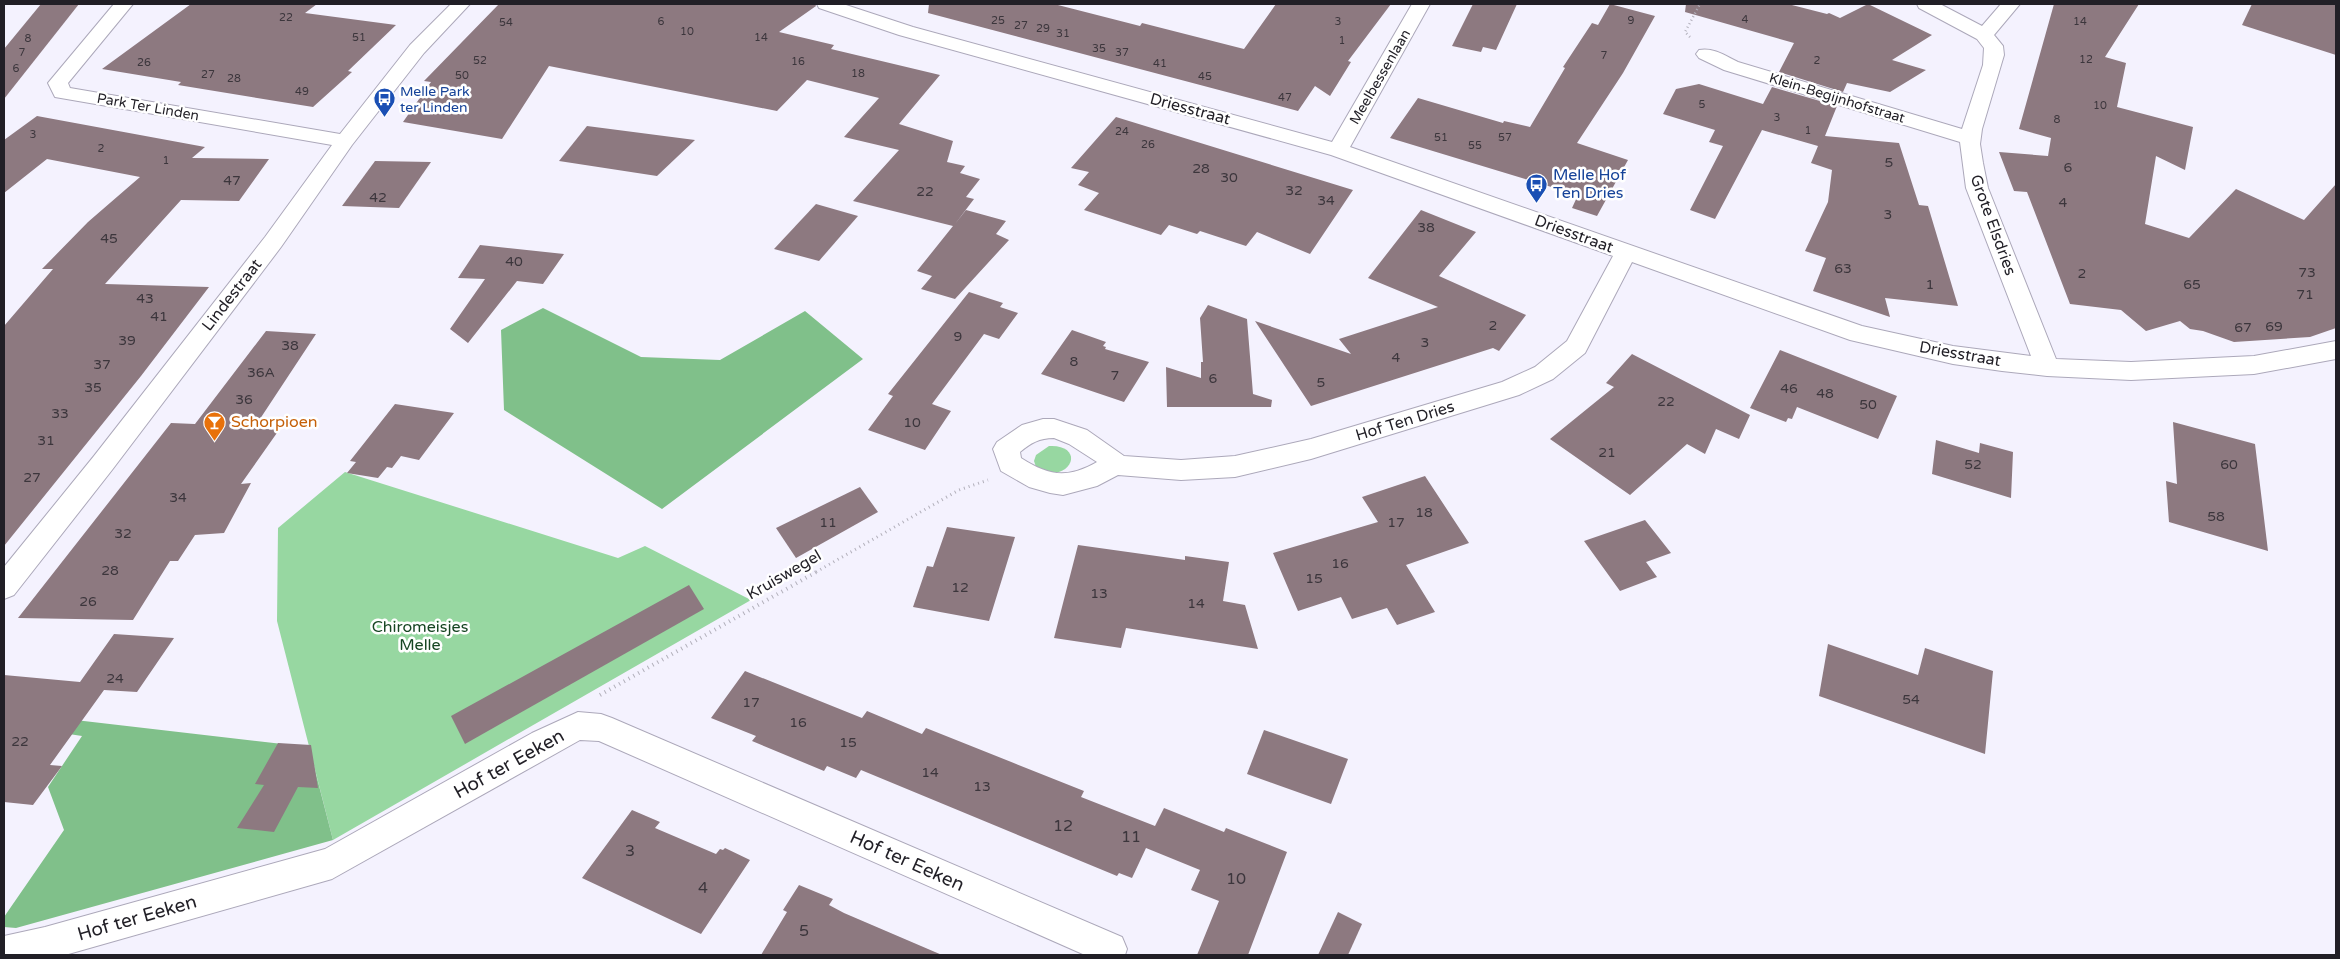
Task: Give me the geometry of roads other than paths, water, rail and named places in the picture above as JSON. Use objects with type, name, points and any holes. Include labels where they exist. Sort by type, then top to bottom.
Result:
[{"type":"street","name":"Park Ter Linden","points":[[124,4],[58,83],[62,93],[345,140]]},
{"type":"street","name":"Driesstraat","points":[[826,4],[906,31],[1338,150],[1858,334],[1953,355],[2047,367],[2131,370],[2245,365],[2300,358],[2336,350]]},
{"type":"street","name":"Meelbessenlaan","points":[[1338,150],[1422,4]]},
{"type":"street","points":[[1926,4],[1959,20],[1984,36],[2011,4]]},
{"type":"street","name":"Lindestraat","points":[[4,587],[103,463],[273,242],[345,140],[452,6]]},
{"type":"street","name":"Grote Elsdries","points":[[1984,36],[1994,48],[1995,62],[1977,108],[1970,138],[1972,162],[1977,188],[2047,367]]},
{"type":"street","name":"Klein-Begijnhofstraat","points":[[1706,54],[1730,66],[1970,138]]},
{"type":"street","name":"Hof Ten Dries","points":[[1116,464],[1180,471],[1209,471],[1241,467],[1282,458],[1510,389],[1544,373],[1576,347],[1626,253]]},
{"type":"street","points":[[1046,427],[1068,432],[1104,453],[1116,464],[1094,478],[1073,484],[1048,484],[1027,476],[1010,464],[1006,449],[1021,435],[1046,427]]},
{"type":"street","name":"Hof ter Eeken","points":[[4,953],[45,944],[332,863],[543,743],[578,726],[601,728],[1110,950],[1108,955]]},
{"type":"place","name":"Melle Park ter Linden","points":[[384,118]]},
{"type":"place","name":"Melle Hof Ten Dries","points":[[1537,203]]},
{"type":"place","name":"Schorpioen","points":[[215,441]]},
{"type":"park label","name":"Chiromeisjes Melle","points":[[420,636]]}]
